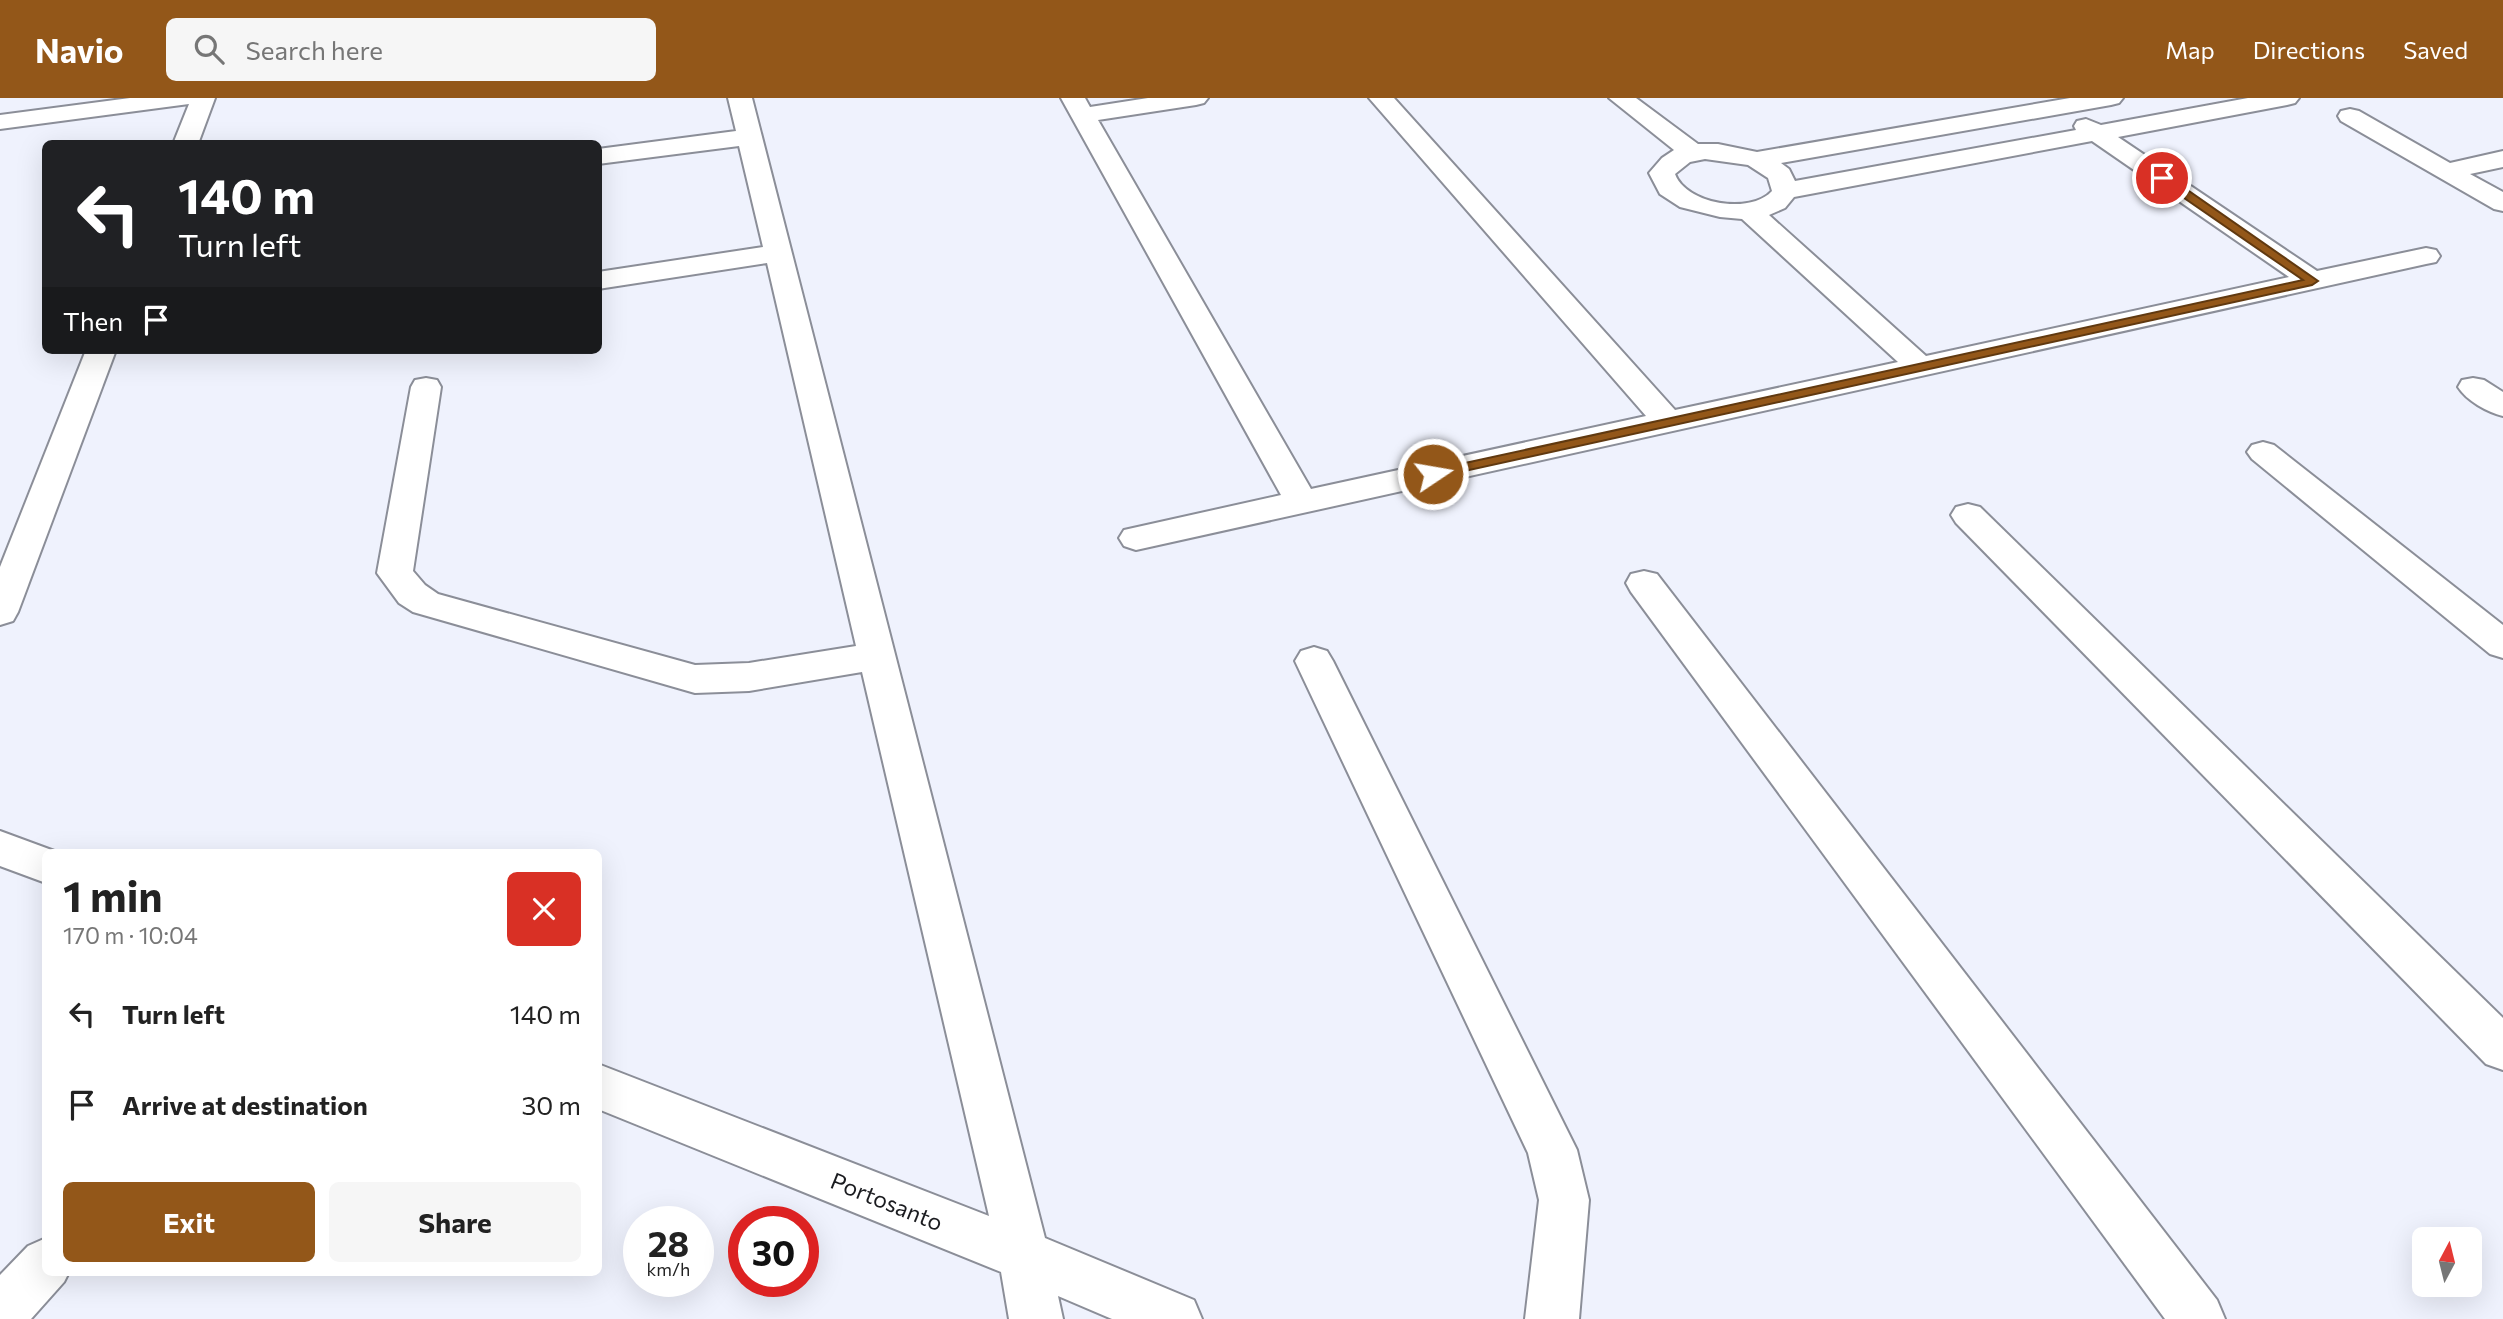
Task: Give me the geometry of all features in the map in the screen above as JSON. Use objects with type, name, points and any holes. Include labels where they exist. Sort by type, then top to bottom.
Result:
[{"type":"street","points":[[0,122],[185,98]]},
{"type":"street","points":[[186,140],[203,98]]},
{"type":"street","points":[[740,98],[1024,1255],[1036,1319]]},
{"type":"street","points":[[1196,98],[1078,106],[1301,502]]},
{"type":"street","points":[[1381,98],[1669,423]]},
{"type":"street","points":[[1621,98],[1692,152]]},
{"type":"street","points":[[1757,160],[2053,102],[2111,98]]},
{"type":"street","points":[[1785,191],[1780,174],[1757,160],[1725,151],[1692,152],[1671,160],[1662,173],[1668,188],[1688,201],[1718,209],[1749,211],[1773,204],[1785,191],[2275,99]]},
{"type":"street","points":[[2053,102],[2312,281]]},
{"type":"street","points":[[2350,116],[2503,204]]},
{"type":"street","points":[[602,156],[750,136]]},
{"type":"street","points":[[2447,171],[2503,159]]},
{"type":"street","points":[[1749,211],[1922,368]]},
{"type":"street","points":[[602,280],[778,253]]},
{"type":"street","points":[[1136,538],[2426,256]]},
{"type":"street","points":[[0,612],[99,354]]},
{"type":"street","points":[[425,387],[395,573],[412,594],[426,603],[695,679],[749,677],[877,656]]},
{"type":"street","points":[[2473,387],[2503,407]]},
{"type":"street","points":[[2263,452],[2503,645]]},
{"type":"street","points":[[1968,515],[2503,1049]]},
{"type":"street","points":[[1644,583],[2198,1319]]},
{"type":"street","points":[[1314,661],[1552,1150],[1564,1200],[1552,1319]]},
{"type":"street","points":[[0,848],[42,864]]},
{"type":"street","name":"Portosanto","points":[[602,1088],[1024,1255],[1175,1319]]},
{"type":"street","points":[[0,1314],[42,1268]]},
{"type":"route","points":[[1433,474],[2312,281],[2162,178]]}]
